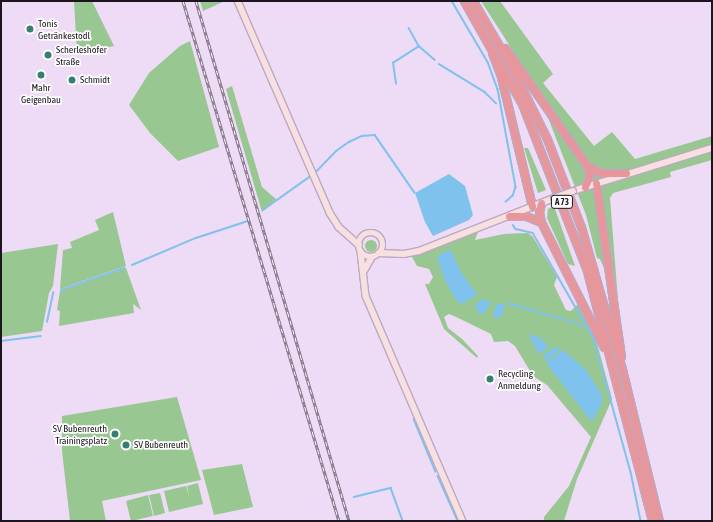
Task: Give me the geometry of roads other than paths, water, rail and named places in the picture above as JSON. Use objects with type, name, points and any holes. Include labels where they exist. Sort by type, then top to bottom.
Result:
[{"type":"highway","name":"A 73","points":[[464,1],[486,36],[522,104],[565,211],[587,271],[616,377],[652,521]]},
{"type":"highway","name":"A 73","points":[[473,1],[492,31],[547,139],[581,227],[622,369],[659,521]]},
{"type":"highway","points":[[492,31],[587,166],[590,175],[585,187]]},
{"type":"highway","points":[[486,36],[501,77],[532,206]]},
{"type":"highway","points":[[587,166],[602,173],[626,173]]},
{"type":"highway","points":[[596,183],[622,369]]},
{"type":"highway","points":[[541,203],[539,212],[541,222],[592,321],[616,377]]},
{"type":"highway","points":[[509,216],[526,216],[541,222]]},
{"type":"main road","points":[[238,1],[335,222],[359,245],[364,271],[366,296],[464,521]]},
{"type":"main road","points":[[364,271],[372,257],[379,253],[419,251],[573,191],[626,173],[712,148]]},
{"type":"main road","points":[[345,232],[363,236],[373,233],[380,237],[383,243],[393,253]]},
{"type":"main road","points":[[359,245],[363,236]]},
{"type":"main road","points":[[379,253],[383,243]]},
{"type":"main road","points":[[361,252],[372,257]]},
{"type":"water","points":[[449,174],[465,186],[473,215],[469,220],[433,236],[425,222],[415,193]]},
{"type":"water","points":[[450,249],[462,274],[477,294],[463,304],[458,302],[445,281],[437,257]]},
{"type":"water","points":[[481,299],[491,302],[484,314],[479,313],[475,306]]},
{"type":"water","points":[[496,304],[505,304],[501,318],[493,317]]},
{"type":"water","points":[[528,334],[540,338],[549,347],[539,354]]},
{"type":"water","points":[[555,347],[561,349],[546,361],[543,356]]},
{"type":"water","points":[[563,350],[586,370],[602,395],[602,403],[592,422],[546,363]]},
{"type":"waterway","points":[[452,1],[488,62],[498,89],[516,187],[513,196],[506,202]]},
{"type":"waterway","points":[[409,28],[419,46]]},
{"type":"waterway","points":[[396,84],[393,63],[419,46],[435,60]]},
{"type":"waterway","points":[[439,64],[485,92],[496,103]]},
{"type":"waterway","points":[[315,173],[336,151],[349,142],[362,136],[375,135],[415,193]]},
{"type":"waterway","points":[[263,210],[312,175]]},
{"type":"waterway","points":[[132,265],[196,238],[248,221]]},
{"type":"waterway","points":[[513,225],[516,229],[533,233],[594,339],[631,472],[641,521]]},
{"type":"waterway","points":[[61,290],[124,268]]},
{"type":"waterway","points":[[47,322],[53,293]]},
{"type":"waterway","points":[[508,303],[582,325]]},
{"type":"waterway","points":[[1,341],[41,336]]},
{"type":"waterway","points":[[414,419],[436,472]]},
{"type":"waterway","points":[[438,476],[458,521]]},
{"type":"waterway","points":[[354,497],[391,488],[403,521]]},
{"type":"railway","points":[[183,1],[339,521]]},
{"type":"railway","points":[[196,1],[349,521]]},
{"type":"place","name":"Tonis Getränkestodl","points":[[30,29]]},
{"type":"place","name":"Scherleshofer Straße","points":[[48,55]]},
{"type":"place","name":"Mahr Geigenbau","points":[[41,75]]},
{"type":"place","name":"Schmidt","points":[[72,80]]},
{"type":"place","name":"Recycling Anmeldung","points":[[490,379]]},
{"type":"place","name":"SV Bubenreuth Trainingsplatz","points":[[115,434]]},
{"type":"place","name":"SV Bubenreuth","points":[[126,445]]}]
